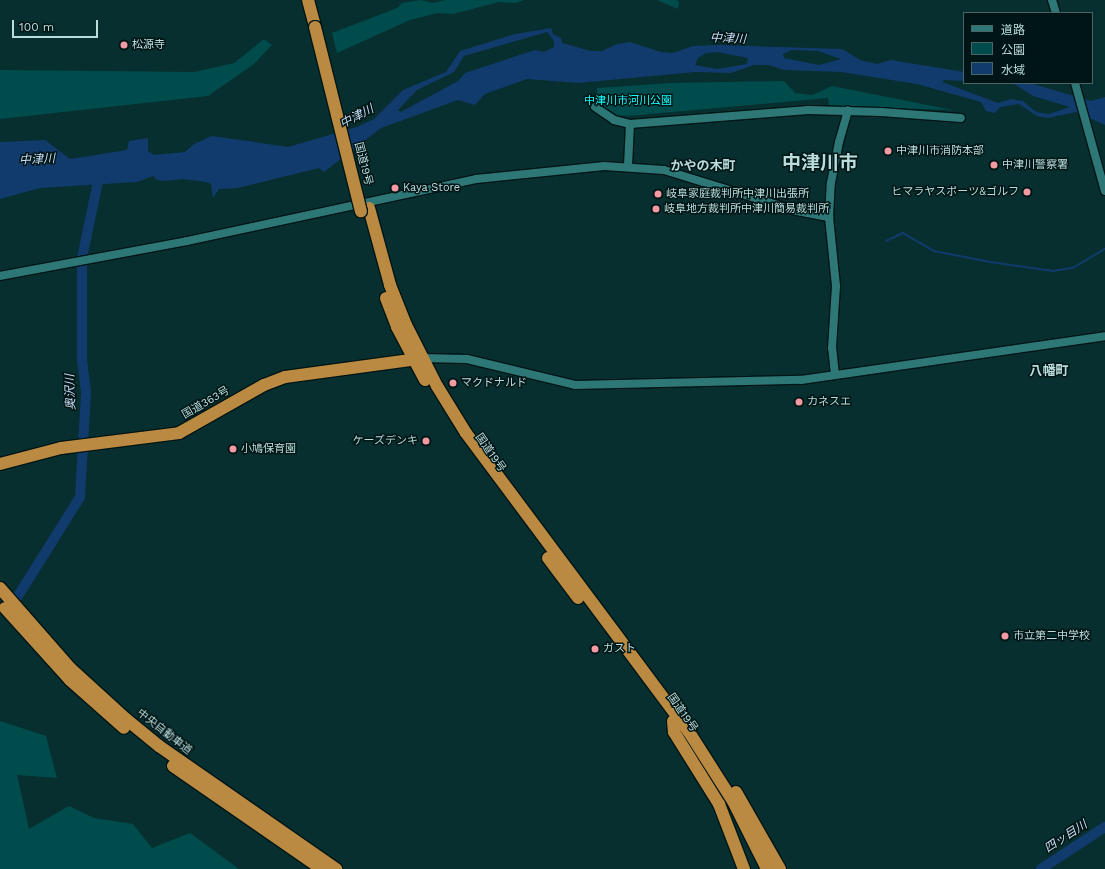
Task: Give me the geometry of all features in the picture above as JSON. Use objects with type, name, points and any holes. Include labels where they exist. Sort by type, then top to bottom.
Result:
[{"type":"highway","name":"国道19号","points":[[308,0],[318,27],[365,209],[385,295],[442,409],[563,580],[672,721],[721,795],[759,869]]},
{"type":"highway","name":"国道19号","points":[[315,0],[318,27]]},
{"type":"highway","name":"国道19号","points":[[417,359],[466,433],[689,732],[733,801],[767,869]]},
{"type":"highway","name":"国道363号","points":[[0,464],[61,448],[178,433],[264,385],[285,377],[417,359]]},
{"type":"highway","name":"中央自動車道","points":[[0,588],[70,668],[158,746],[336,869]]},
{"type":"highway","name":"中央自動車道","points":[[0,602],[40,650],[112,718],[186,776],[322,869]]},
{"type":"highway","points":[[672,721],[674,732],[719,804],[744,869]]},
{"type":"highway","points":[[689,732],[708,751],[743,802],[780,869]]},
{"type":"street","points":[[1052,0],[1056,12]]},
{"type":"street","points":[[1075,84],[1105,191]]},
{"type":"street","points":[[595,107],[610,118],[630,124],[808,110],[848,110],[961,118]]},
{"type":"street","points":[[835,375],[832,348],[836,286],[829,217],[832,183],[839,142],[848,110]]},
{"type":"street","points":[[628,166],[630,124]]},
{"type":"street","points":[[0,276],[187,241],[476,179],[628,166],[664,170],[797,211],[829,217]]},
{"type":"street","points":[[417,359],[466,359],[575,385],[801,380],[1105,336]]},
{"type":"green space","points":[[420,0],[433,3],[446,0],[524,0],[516,3],[499,2],[453,14],[438,13],[410,20],[337,53],[332,33],[397,8],[402,3]]},
{"type":"green space","points":[[657,0],[676,0],[679,2],[678,9]]},
{"type":"green space","points":[[264,39],[272,45],[254,64],[208,96],[0,119],[0,70],[194,72],[234,63]]},
{"type":"green space","name":"中津川市河川公園","points":[[784,81],[795,93],[812,95],[832,86],[953,110],[829,106],[828,98],[628,116],[617,115],[597,102],[597,88],[670,83]]},
{"type":"green space","points":[[0,721],[46,736],[57,778],[17,775],[29,829],[69,806],[94,818],[133,824],[152,848],[190,833],[239,869],[0,869]]},
{"type":"water","name":"中津川","points":[[551,28],[553,34],[561,38],[562,43],[591,51],[602,51],[617,44],[630,42],[661,52],[673,53],[693,46],[720,45],[842,49],[860,60],[877,64],[891,60],[963,72],[963,81],[944,80],[942,82],[998,103],[1011,99],[1023,101],[1036,112],[1049,114],[1070,107],[1033,96],[1016,85],[1012,84],[1033,84],[1091,101],[1105,97],[1105,125],[1076,112],[1048,118],[1037,116],[1019,104],[1000,107],[995,113],[986,111],[981,102],[917,84],[841,72],[784,70],[769,65],[754,65],[731,73],[695,72],[578,83],[527,79],[485,94],[475,105],[458,100],[381,128],[324,172],[319,168],[238,188],[219,189],[213,198],[211,184],[206,182],[182,179],[166,181],[157,180],[153,176],[137,182],[40,188],[0,199],[0,142],[45,140],[70,159],[127,150],[129,141],[148,138],[148,151],[154,155],[185,152],[194,144],[212,136],[288,147],[357,127],[374,119],[403,90],[446,72],[460,51],[515,34]],"holes":[[[547,32],[554,41],[554,47],[544,52],[535,50],[465,73],[458,81],[401,112],[398,110],[417,90],[454,72],[464,56]],[[792,50],[818,51],[841,59],[819,65],[784,58],[783,54]],[[717,52],[748,58],[747,64],[717,69],[695,65],[698,58],[706,53]]]},
{"type":"waterway","name":"奥沢川","points":[[18,596],[80,497],[86,392],[82,361],[82,258],[100,172]]},
{"type":"waterway","points":[[886,241],[903,233],[934,251],[990,262],[1053,271],[1073,268],[1105,249]]},
{"type":"waterway","name":"四ッ目川","points":[[1041,869],[1105,827]]},
{"type":"place","name":"松源寺","points":[[124,45]]},
{"type":"place","name":"中津川市消防本部","points":[[888,151]]},
{"type":"place","name":"中津川警察署","points":[[994,165]]},
{"type":"place","name":"Kaya Store","points":[[395,188]]},
{"type":"place","name":"ヒマラヤスポーツ&ゴルフ","points":[[1027,192]]},
{"type":"place","name":"岐阜家庭裁判所中津川出張所","points":[[658,194]]},
{"type":"place","name":"岐阜地方裁判所中津川簡易裁判所","points":[[656,209]]},
{"type":"place","name":"マクドナルド","points":[[453,383]]},
{"type":"place","name":"カネスエ","points":[[799,402]]},
{"type":"place","name":"ケーズデンキ","points":[[426,441]]},
{"type":"place","name":"小鳩保育園","points":[[233,449]]},
{"type":"place","name":"市立第二中学校","points":[[1005,636]]},
{"type":"place","name":"ガスト","points":[[595,649]]},
{"type":"district","name":"中津川市","points":[[820,163]]},
{"type":"district","name":"かやの木町","points":[[703,166]]},
{"type":"district","name":"八幡町","points":[[1049,371]]}]
